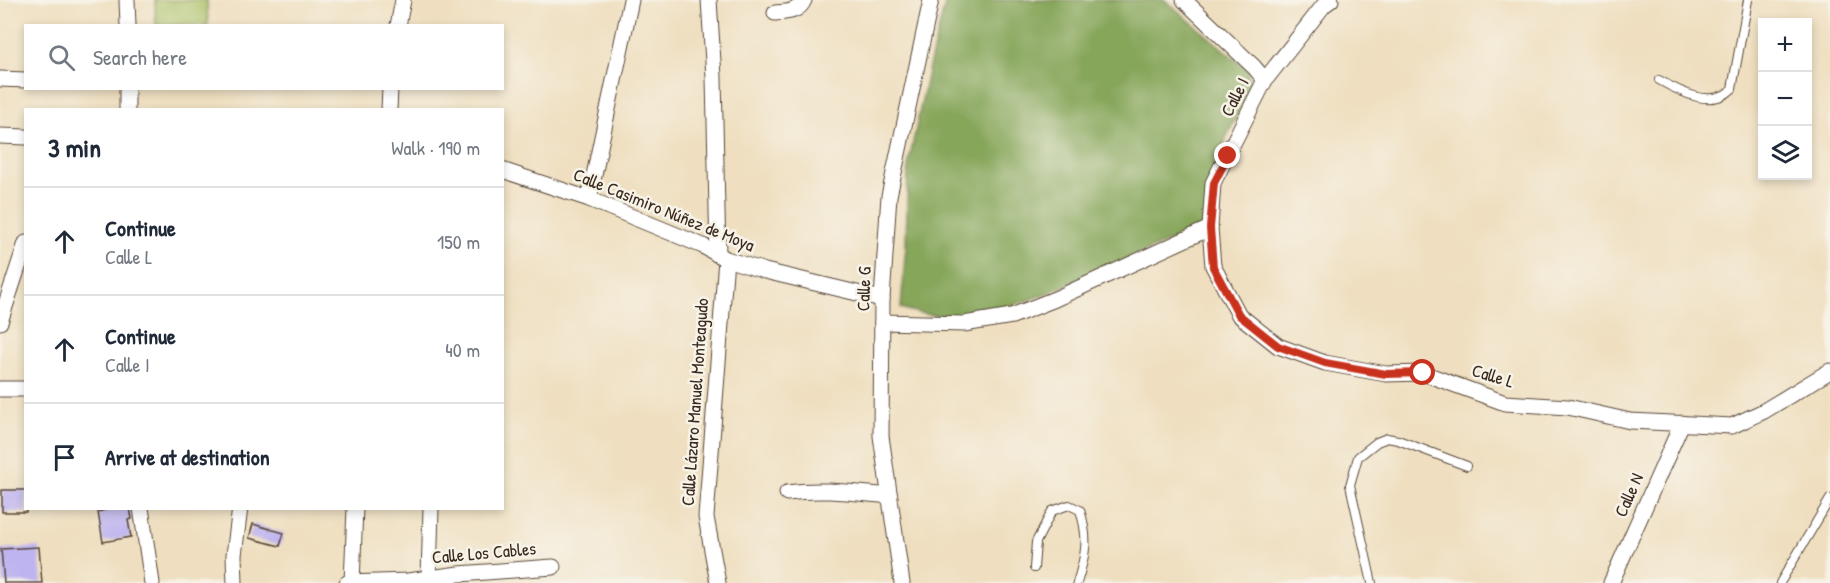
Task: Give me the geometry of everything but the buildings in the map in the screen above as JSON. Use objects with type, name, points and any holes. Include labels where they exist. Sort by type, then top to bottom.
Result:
[{"type":"street","points":[[127,0],[128,24]]},
{"type":"street","points":[[398,24],[403,0]]},
{"type":"street","points":[[589,199],[631,0]]},
{"type":"street","name":"Calle Lázaro Manuel Monteagudo","points":[[709,0],[722,257],[706,517],[718,583]]},
{"type":"street","points":[[775,13],[788,12],[800,7],[804,0]]},
{"type":"street","name":"Calle G","points":[[902,583],[881,436],[882,300],[889,196],[931,0]]},
{"type":"street","points":[[1184,0],[1265,80]]},
{"type":"street","name":"Calle I","points":[[1210,228],[1214,183],[1265,80],[1331,0]]},
{"type":"street","points":[[0,79],[24,80]]},
{"type":"street","points":[[127,90],[127,108]]},
{"type":"street","points":[[389,108],[390,90]]},
{"type":"street","points":[[0,136],[24,136]]},
{"type":"street","name":"Calle Casimiro Núñez de Moya","points":[[504,171],[589,199],[703,246],[722,257],[765,271],[882,300]]},
{"type":"street","points":[[882,322],[964,324],[1012,316],[1055,299],[1210,228]]},
{"type":"street","name":"Calle L","points":[[1210,228],[1213,267],[1239,315],[1278,346],[1325,363],[1386,374],[1423,373],[1505,403],[1568,407],[1630,421],[1732,426],[1764,411],[1830,371]]},
{"type":"street","points":[[0,322],[24,249]]},
{"type":"street","points":[[0,389],[24,389]]},
{"type":"street","name":"Calle N","points":[[1611,583],[1682,423]]},
{"type":"street","points":[[787,493],[825,490],[890,496]]},
{"type":"street","points":[[141,510],[152,583]]},
{"type":"street","points":[[235,583],[234,555],[240,510]]},
{"type":"street","points":[[350,583],[355,510]]},
{"type":"street","points":[[431,510],[434,579]]},
{"type":"street","name":"Calle Los Cables","points":[[350,583],[434,579],[553,567]]},
{"type":"lane","points":[[1659,80],[1683,93],[1714,99],[1725,95],[1732,89],[1748,0]]},
{"type":"lane","points":[[1372,583],[1350,485],[1358,458],[1377,442],[1387,438],[1467,466]]},
{"type":"lane","points":[[1780,583],[1830,498]]},
{"type":"lane","points":[[1034,568],[1036,542],[1052,511],[1069,504],[1080,510],[1086,531],[1084,561],[1077,583]]},
{"type":"green space","points":[[155,0],[207,0],[208,24],[156,24]]},
{"type":"green space","points":[[946,0],[1165,0],[1248,70],[1249,84],[1242,106],[1226,138],[1211,178],[1207,225],[1057,289],[1005,307],[953,316],[927,314],[901,308],[906,245],[908,166]]},
{"type":"route","points":[[1228,156],[1214,183],[1210,228],[1213,267],[1239,315],[1278,346],[1325,363],[1386,374],[1423,373]]}]
